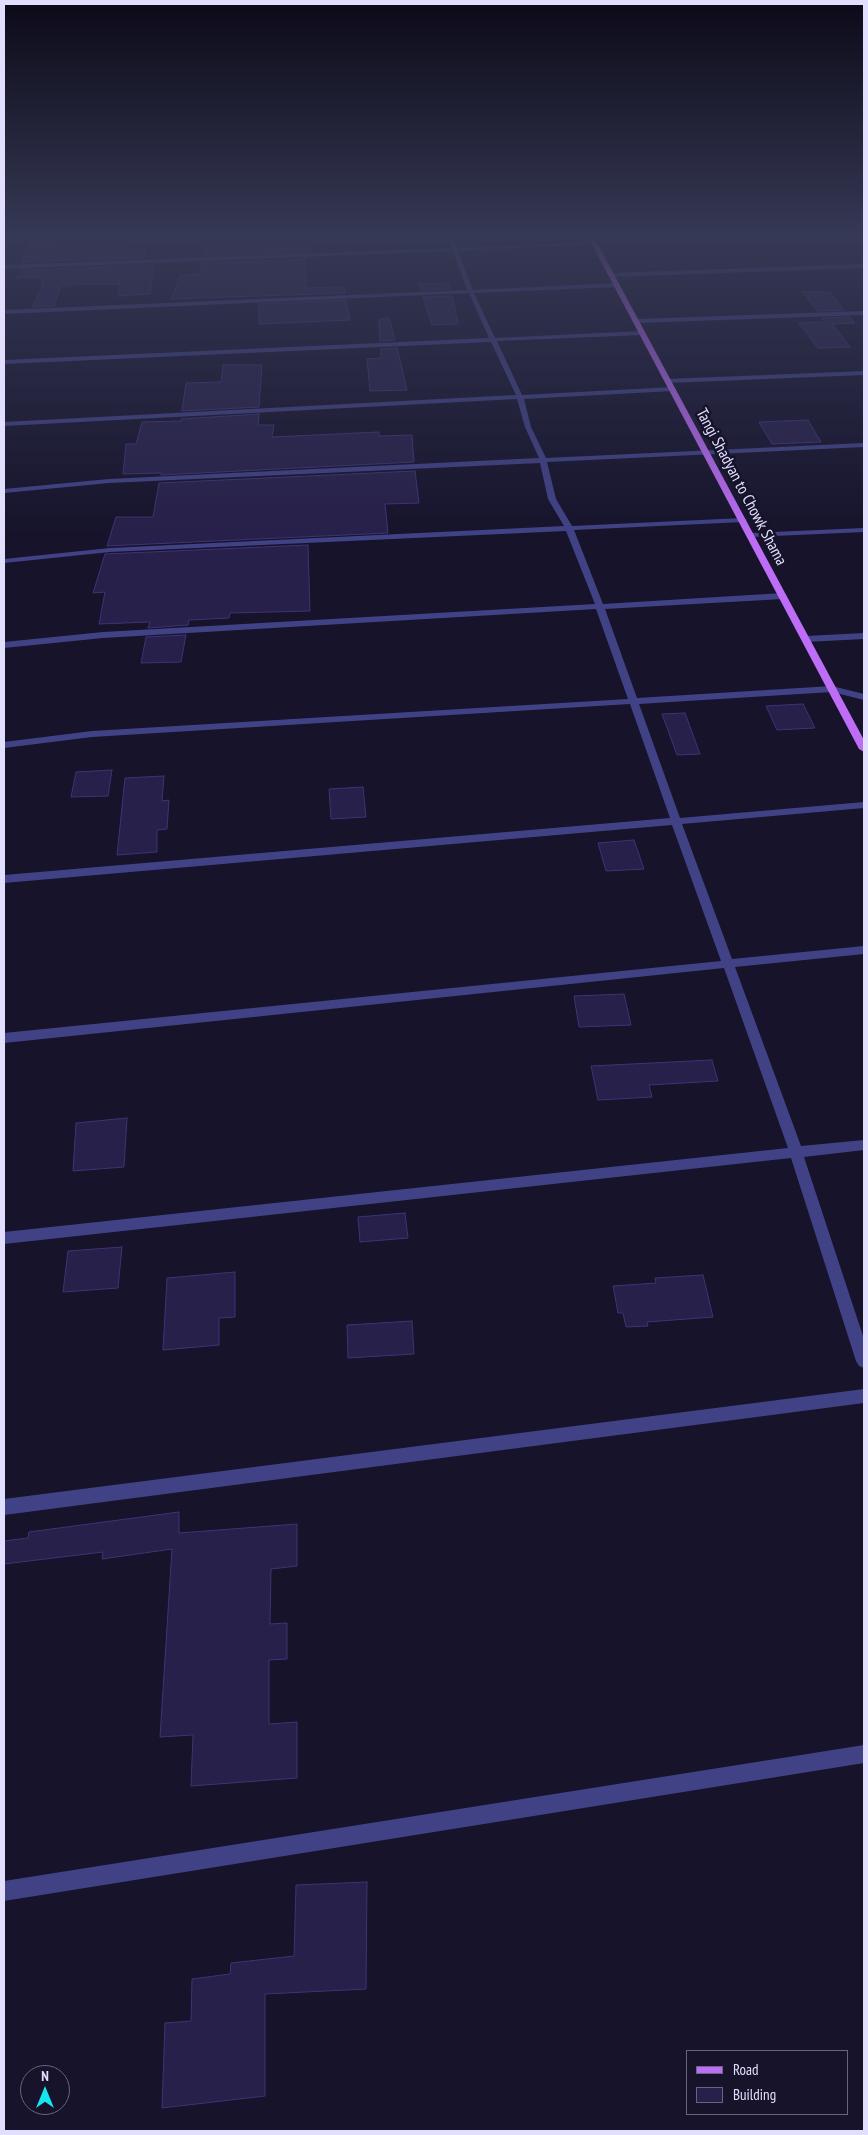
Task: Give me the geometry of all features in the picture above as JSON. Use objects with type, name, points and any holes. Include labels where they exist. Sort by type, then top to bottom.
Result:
[{"type":"main road","name":"Tangi Shadyan to Chowk Shama","points":[[645,339],[864,749]]},
{"type":"street","points":[[494,339],[520,397],[528,427],[544,460],[552,499],[569,528],[599,606],[796,1152],[864,1361]]},
{"type":"street","points":[[4,362],[503,339]]},
{"type":"street","points":[[668,381],[864,373]]},
{"type":"street","points":[[4,424],[673,389]]},
{"type":"street","points":[[4,491],[109,481],[864,445]]},
{"type":"street","points":[[4,561],[110,550],[743,520]]},
{"type":"street","points":[[751,535],[864,530]]},
{"type":"street","points":[[4,644],[103,635],[783,596]]},
{"type":"street","points":[[806,639],[864,636]]},
{"type":"street","points":[[4,745],[92,734],[832,689],[864,697]]},
{"type":"street","points":[[4,879],[864,805]]},
{"type":"street","points":[[4,1038],[864,950]]},
{"type":"street","points":[[4,1238],[864,1145]]},
{"type":"street","points":[[4,1507],[864,1396]]},
{"type":"street","points":[[4,1891],[864,1754]]},
{"type":"building","points":[[380,339],[395,340],[380,341]]},
{"type":"building","points":[[811,339],[843,339],[850,347],[818,348]]},
{"type":"building","points":[[397,348],[407,390],[370,391],[367,359],[381,358],[381,349]]},
{"type":"building","points":[[223,365],[262,365],[259,407],[182,411],[186,383],[221,382]]},
{"type":"building","points":[[259,414],[258,425],[274,425],[272,437],[379,432],[379,436],[412,435],[414,462],[161,475],[161,473],[123,474],[126,444],[136,444],[142,422],[181,421],[181,419]]},
{"type":"building","points":[[808,420],[821,442],[772,444],[759,422]]},
{"type":"building","points":[[415,471],[419,503],[385,504],[388,533],[107,546],[116,517],[153,517],[159,483]]},
{"type":"building","points":[[308,545],[310,611],[230,613],[229,618],[189,620],[188,625],[148,628],[150,622],[99,624],[105,592],[93,593],[105,554]]},
{"type":"building","points":[[186,635],[181,662],[141,663],[146,637]]},
{"type":"building","points":[[803,704],[815,728],[777,730],[766,706]]},
{"type":"building","points":[[685,713],[700,754],[677,755],[662,714]]},
{"type":"building","points":[[112,770],[108,796],[71,797],[76,772]]},
{"type":"building","points":[[164,776],[162,801],[169,800],[167,829],[157,830],[157,852],[117,855],[125,778]]},
{"type":"building","points":[[363,787],[366,817],[331,819],[329,789]]},
{"type":"building","points":[[634,840],[644,869],[606,871],[598,843]]},
{"type":"building","points":[[624,994],[631,1025],[579,1027],[574,996]]},
{"type":"building","points":[[712,1060],[718,1081],[649,1085],[652,1097],[598,1100],[591,1066]]},
{"type":"building","points":[[127,1118],[124,1167],[73,1171],[76,1123]]},
{"type":"building","points":[[405,1213],[408,1238],[360,1242],[358,1217]]},
{"type":"building","points":[[122,1247],[118,1288],[63,1292],[68,1251]]},
{"type":"building","points":[[235,1272],[235,1317],[219,1318],[219,1345],[163,1350],[167,1278]]},
{"type":"building","points":[[703,1275],[713,1317],[647,1322],[648,1326],[626,1327],[623,1313],[618,1313],[613,1286],[656,1283],[655,1278]]},
{"type":"building","points":[[412,1321],[414,1354],[348,1358],[347,1325]]},
{"type":"building","points":[[179,1512],[179,1533],[297,1524],[297,1566],[271,1569],[270,1624],[287,1623],[287,1659],[269,1660],[269,1724],[297,1722],[297,1778],[191,1786],[193,1735],[160,1737],[172,1549],[102,1559],[103,1552],[4,1564],[4,1541],[28,1538],[29,1532]]},
{"type":"building","points":[[367,1882],[366,1989],[265,1994],[265,2096],[162,2108],[165,2023],[191,2021],[192,1979],[230,1974],[231,1963],[294,1956],[296,1885]]}]
